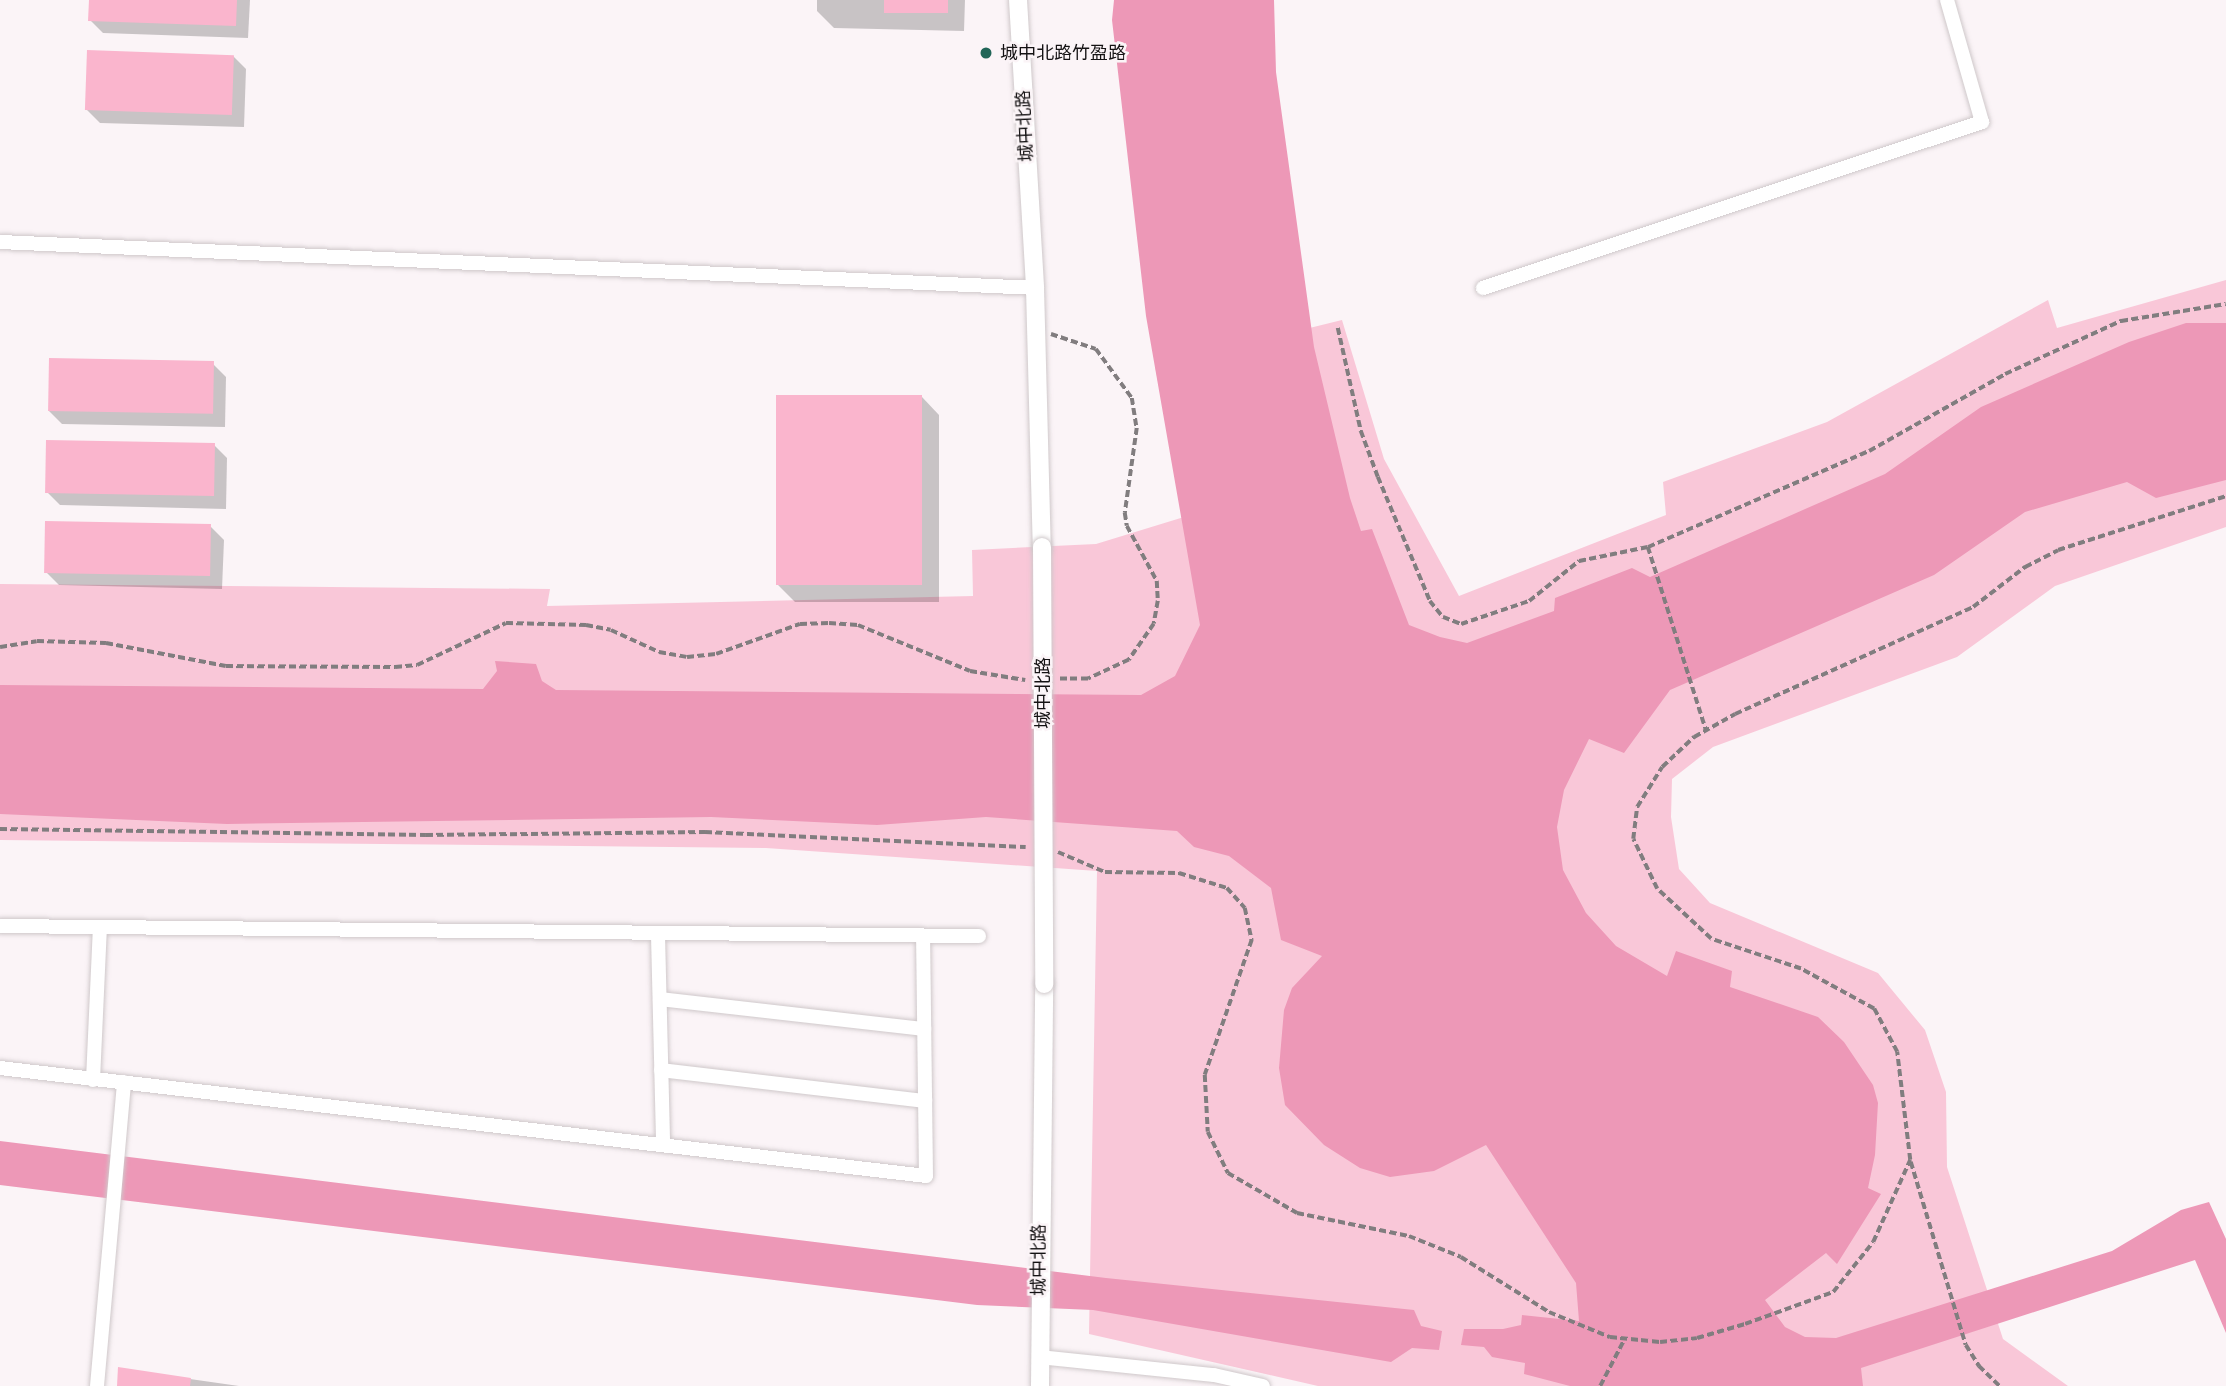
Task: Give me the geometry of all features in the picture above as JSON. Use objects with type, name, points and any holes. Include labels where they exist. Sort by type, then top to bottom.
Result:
[{"type":"street","name":"城中北路","points":[[1018,0],[1035,288],[1042,547],[1044,984],[1039,1250],[1040,1386]]},
{"type":"street","points":[[1483,288],[1982,122],[1947,0]]},
{"type":"street","points":[[0,242],[1035,288]]},
{"type":"street","points":[[0,926],[979,936]]},
{"type":"street","points":[[93,1080],[100,928]]},
{"type":"street","points":[[658,934],[663,1143]]},
{"type":"street","points":[[0,1068],[663,1143],[926,1176],[923,936]]},
{"type":"street","points":[[660,999],[924,1029]]},
{"type":"street","points":[[661,1070],[925,1101]]},
{"type":"street","points":[[96,1386],[110,1197],[124,1082]]},
{"type":"street","points":[[1039,1357],[1214,1375],[1263,1386]]},
{"type":"path","points":[[1338,328],[1374,466],[1430,600],[1443,617],[1461,624],[1481,620],[1548,590],[1579,561],[1648,547],[1869,451],[2005,374],[2121,321],[2226,304]]},
{"type":"path","points":[[1036,330],[1096,349],[1132,398],[1137,428],[1127,526],[1157,581],[1154,624],[1129,660],[1088,679],[1051,679]]},
{"type":"path","points":[[2000,1386],[1979,1367],[1966,1345],[1910,1160],[1897,1052],[1874,1009],[1801,969],[1711,939],[1657,889],[1633,839],[1637,807],[1662,767],[1706,730],[1973,607],[2025,567],[2058,550],[2226,496]]},
{"type":"path","points":[[1648,547],[1706,730]]},
{"type":"path","points":[[0,648],[37,641],[106,643],[226,666],[395,667],[417,665],[506,623],[586,625],[611,630],[659,652],[687,657],[716,654],[800,624],[829,623],[858,625],[970,671],[1013,680],[1038,680]]},
{"type":"path","points":[[1549,1312],[1625,1338],[1660,1342],[1697,1338],[1833,1292],[1873,1242],[1910,1160]]},
{"type":"path","points":[[1600,1386],[1625,1338]]},
{"type":"shaded area","points":[[1114,0],[1274,0],[1276,72],[1314,347],[1350,498],[1361,531],[1372,529],[1409,625],[1440,637],[1467,643],[1554,611],[1555,598],[1632,568],[1650,577],[1885,474],[1981,407],[2129,342],[2186,323],[2226,323],[2226,480],[2156,498],[2127,482],[2025,512],[1934,575],[1670,690],[1624,753],[1589,739],[1564,790],[1557,827],[1563,870],[1586,913],[1616,946],[1667,976],[1676,951],[1732,971],[1730,987],[1818,1017],[1844,1042],[1873,1085],[1878,1103],[1875,1155],[1868,1188],[1881,1194],[1837,1264],[1826,1253],[1765,1300],[1785,1327],[1805,1337],[1836,1338],[2112,1251],[2181,1210],[2209,1202],[2226,1239],[2226,1333],[2195,1260],[1861,1368],[1863,1386],[1570,1386],[1524,1374],[1525,1363],[1492,1357],[1484,1347],[1461,1345],[1464,1329],[1503,1329],[1521,1325],[1522,1315],[1579,1321],[1576,1283],[1486,1145],[1434,1171],[1390,1177],[1360,1168],[1324,1145],[1285,1105],[1279,1068],[1284,1010],[1292,988],[1322,956],[1281,940],[1271,888],[1229,856],[1194,847],[1177,831],[986,817],[877,825],[711,817],[227,824],[0,814],[0,685],[483,689],[497,671],[495,661],[536,664],[542,681],[556,690],[1141,695],[1175,676],[1200,625],[1146,316],[1112,20]]},
{"type":"shaded area","points":[[2226,280],[2226,527],[2055,586],[1957,657],[1713,747],[1672,779],[1671,817],[1679,869],[1710,903],[1878,973],[1925,1030],[1946,1092],[1947,1167],[2003,1339],[2068,1386],[1318,1386],[1089,1334],[1097,871],[766,848],[0,840],[0,584],[550,589],[547,606],[973,596],[972,550],[1096,544],[1184,517],[1155,366],[1342,320],[1384,459],[1459,596],[1666,515],[1663,482],[1827,422],[2048,300],[2057,328]]},
{"type":"shaded area","points":[[0,1141],[1106,1278],[1414,1310],[1421,1326],[1442,1331],[1439,1350],[1412,1348],[1391,1362],[1093,1310],[977,1305],[0,1185]]},
{"type":"building","points":[[89,0],[237,0],[236,26],[88,21]]},
{"type":"building","points":[[884,0],[948,0],[948,13],[884,13]]},
{"type":"building","points":[[87,50],[234,55],[232,115],[85,110]]},
{"type":"building","points":[[49,358],[214,361],[213,414],[48,411]]},
{"type":"building","points":[[776,395],[922,395],[922,585],[776,585]]},
{"type":"building","points":[[46,440],[215,443],[214,496],[45,493]]},
{"type":"building","points":[[45,521],[211,524],[210,576],[44,573]]},
{"type":"building","points":[[118,1367],[191,1378],[190,1386],[117,1386]]},
{"type":"place","name":"城中北路竹盈路","points":[[986,53]]}]
